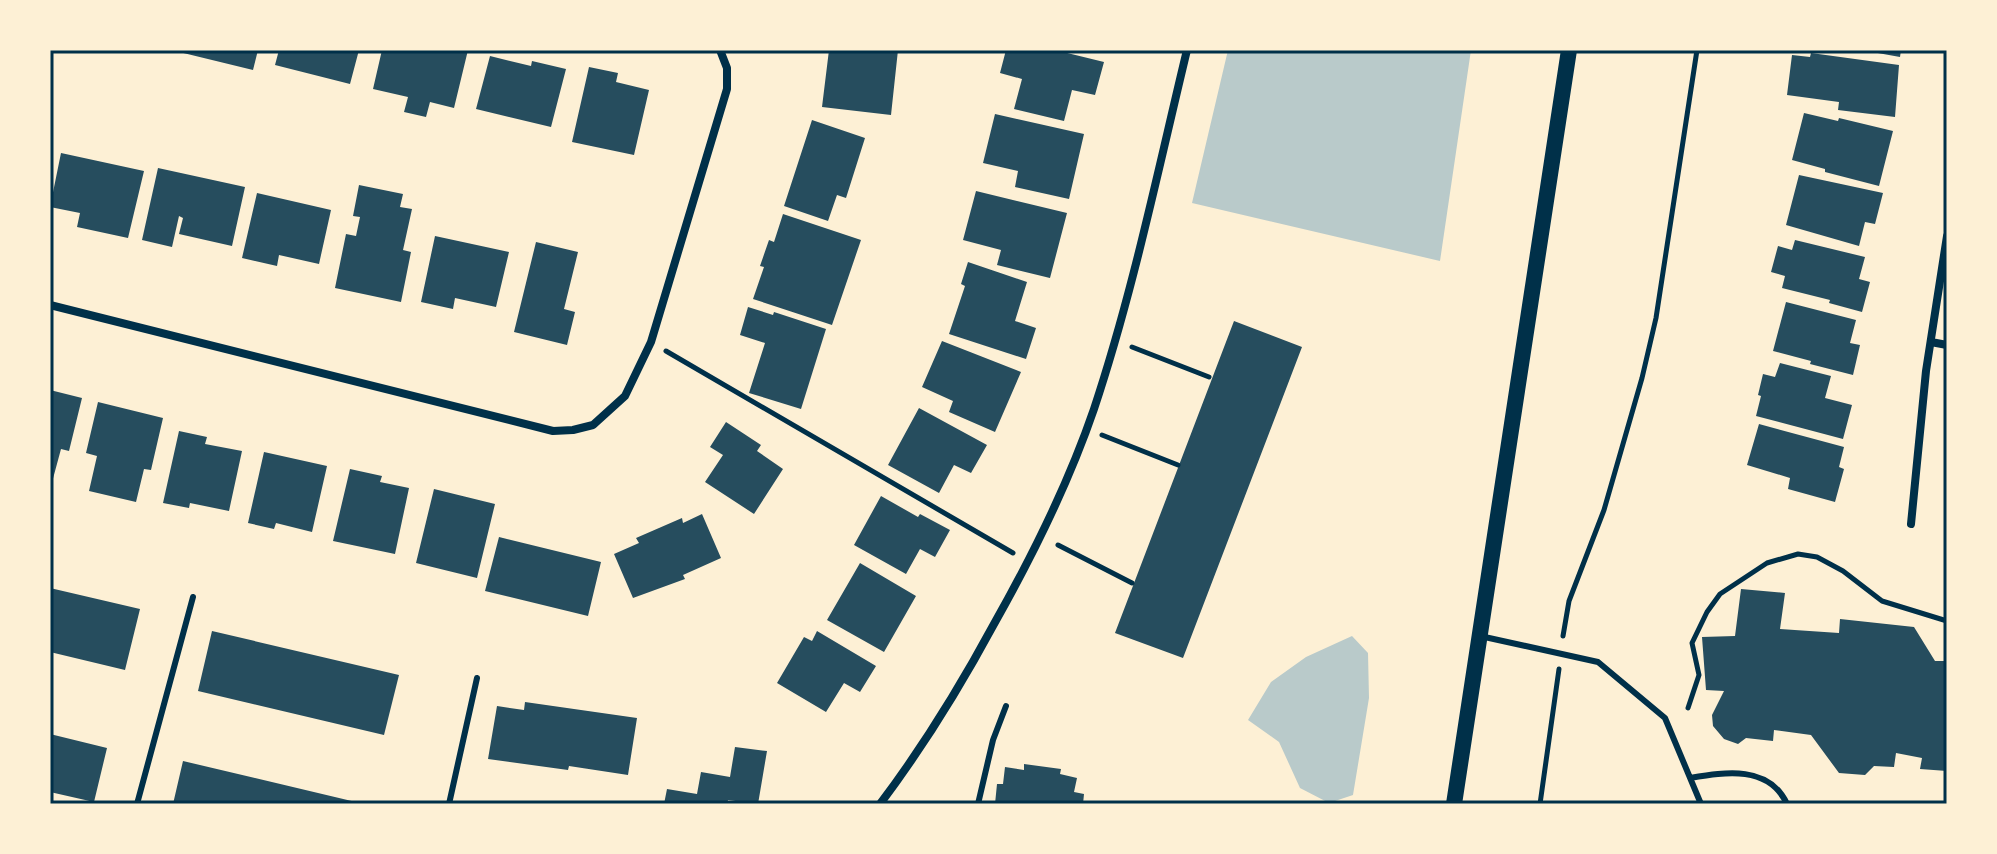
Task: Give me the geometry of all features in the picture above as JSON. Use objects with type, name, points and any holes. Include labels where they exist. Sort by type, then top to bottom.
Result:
[{"type":"main road","points":[[1454,804],[1569,50]]},
{"type":"street","points":[[50,305],[553,431],[593,425],[625,396],[651,342],[727,89],[727,68],[720,50]]},
{"type":"street","points":[[880,804],[960,686],[1029,562],[1086,429],[1114,340],[1187,50]]},
{"type":"street","points":[[1911,524],[1931,342],[1947,236]]},
{"type":"street","points":[[1931,342],[1947,345]]},
{"type":"lane","points":[[137,804],[193,597]]},
{"type":"lane","points":[[1480,636],[1598,662],[1665,718],[1701,804]]},
{"type":"lane","points":[[449,804],[477,678]]},
{"type":"lane","points":[[978,804],[993,740],[1006,706]]},
{"type":"lane","points":[[1690,778],[1724,772],[1752,774],[1774,785],[1787,804]]},
{"type":"path","points":[[1566,614],[1604,510],[1653,333],[1697,50]]},
{"type":"path","points":[[1114,340],[1209,377]]},
{"type":"path","points":[[651,342],[1029,562]]},
{"type":"path","points":[[1086,429],[1178,465]]},
{"type":"path","points":[[1042,536],[1132,583]]},
{"type":"path","points":[[1688,708],[1699,675],[1692,643],[1707,612],[1720,594],[1767,563],[1798,554],[1817,557],[1843,571],[1882,601],[1947,621]]},
{"type":"path","points":[[1540,804],[1556,693]]},
{"type":"shaded area","points":[[1228,50],[1471,50],[1440,261],[1192,203]]},
{"type":"shaded area","points":[[1352,636],[1368,653],[1369,698],[1353,795],[1329,803],[1300,788],[1279,742],[1248,720],[1271,682],[1306,657]]},
{"type":"building","points":[[171,50],[258,50],[253,70]]},
{"type":"building","points":[[279,50],[359,50],[350,84],[275,65]]},
{"type":"building","points":[[382,50],[468,50],[454,108],[430,102],[426,117],[404,112],[408,97],[373,89]]},
{"type":"building","points":[[829,50],[898,50],[891,115],[822,107]]},
{"type":"building","points":[[1006,50],[1055,50],[1104,62],[1095,95],[1072,90],[1064,121],[1014,109],[1022,79],[1000,73]]},
{"type":"building","points":[[1861,50],[1901,50],[1900,57]]},
{"type":"building","points":[[1811,53],[1899,65],[1895,117],[1838,110],[1839,102],[1787,95],[1792,55],[1810,57]]},
{"type":"building","points":[[490,56],[531,66],[532,61],[566,69],[551,127],[476,109]]},
{"type":"building","points":[[589,67],[618,73],[616,82],[649,90],[634,155],[572,142]]},
{"type":"building","points":[[1804,113],[1893,131],[1879,186],[1792,160]]},
{"type":"building","points":[[995,114],[1084,134],[1069,199],[1015,187],[1018,171],[983,163]]},
{"type":"building","points":[[812,120],[865,138],[846,198],[837,195],[828,221],[784,206]]},
{"type":"building","points":[[61,153],[144,171],[128,238],[77,227],[80,213],[50,207]]},
{"type":"building","points":[[158,168],[245,187],[232,246],[179,234],[183,218],[179,216],[172,247],[142,240]]},
{"type":"building","points":[[1799,175],[1883,193],[1875,224],[1865,222],[1859,246],[1786,225]]},
{"type":"building","points":[[359,185],[403,194],[400,207],[412,209],[403,250],[411,252],[401,302],[335,288],[346,234],[356,236],[360,217],[353,216]]},
{"type":"building","points":[[976,191],[1067,213],[1050,278],[997,265],[1001,250],[963,240]]},
{"type":"building","points":[[257,193],[331,210],[319,264],[279,255],[277,266],[242,258]]},
{"type":"building","points":[[783,214],[861,240],[832,325],[753,299],[769,240],[774,242]]},
{"type":"building","points":[[435,236],[509,252],[496,307],[455,298],[453,309],[421,302]]},
{"type":"building","points":[[1795,240],[1865,257],[1859,279],[1870,282],[1862,312],[1782,288],[1785,276],[1771,272],[1778,246],[1792,250]]},
{"type":"building","points":[[536,242],[578,252],[564,309],[575,312],[567,345],[514,332]]},
{"type":"building","points":[[968,262],[1027,282],[1015,321],[1036,328],[1026,359],[949,334],[965,286],[961,284]]},
{"type":"building","points":[[1786,302],[1856,320],[1850,343],[1860,345],[1853,375],[1773,351]]},
{"type":"building","points":[[748,307],[826,329],[801,409],[749,393],[765,343],[740,335]]},
{"type":"building","points":[[1234,321],[1302,347],[1183,658],[1115,633]]},
{"type":"building","points":[[942,341],[1021,372],[995,432],[949,412],[953,401],[922,387]]},
{"type":"building","points":[[1780,363],[1831,376],[1825,398],[1852,405],[1843,439],[1756,416],[1763,374],[1775,377]]},
{"type":"building","points":[[50,390],[82,398],[69,451],[61,449],[51,486]]},
{"type":"building","points":[[98,402],[163,418],[151,470],[144,469],[136,502],[89,491],[97,456],[86,453]]},
{"type":"building","points":[[919,408],[987,445],[971,473],[954,465],[939,493],[888,465]]},
{"type":"building","points":[[726,422],[761,445],[757,451],[783,469],[754,514],[705,482],[723,455],[710,447]]},
{"type":"building","points":[[1759,424],[1844,447],[1839,467],[1844,469],[1835,502],[1788,489],[1790,478],[1747,465]]},
{"type":"building","points":[[179,431],[207,437],[205,444],[242,451],[229,511],[190,503],[189,508],[163,503]]},
{"type":"building","points":[[264,452],[327,466],[312,532],[276,523],[274,529],[248,523]]},
{"type":"building","points":[[350,469],[382,476],[380,482],[409,488],[395,554],[333,541]]},
{"type":"building","points":[[434,489],[495,504],[477,578],[416,563]]},
{"type":"building","points":[[881,496],[918,517],[920,514],[950,530],[935,557],[920,549],[906,574],[854,545]]},
{"type":"building","points":[[702,514],[721,558],[683,575],[685,579],[633,598],[614,554],[639,543],[636,538],[682,518],[683,523]]},
{"type":"building","points":[[499,537],[601,562],[588,616],[485,591]]},
{"type":"building","points":[[860,563],[916,596],[884,652],[827,620]]},
{"type":"building","points":[[50,588],[140,609],[125,670],[50,652]]},
{"type":"building","points":[[1741,589],[1785,593],[1780,629],[1839,633],[1840,619],[1914,627],[1935,661],[1947,661],[1947,771],[1920,769],[1922,758],[1896,753],[1894,767],[1874,766],[1865,775],[1839,773],[1811,735],[1774,730],[1773,741],[1746,738],[1738,744],[1724,739],[1713,726],[1712,715],[1724,691],[1706,690],[1702,637],[1735,636]]},
{"type":"building","points":[[212,631],[399,675],[384,735],[198,691]]},
{"type":"building","points":[[817,631],[876,666],[860,692],[844,683],[826,712],[777,683],[804,637],[812,641]]},
{"type":"building","points":[[525,702],[637,718],[628,775],[488,759],[497,706],[524,710]]},
{"type":"building","points":[[50,734],[107,748],[94,802],[50,792]]},
{"type":"building","points":[[735,747],[767,751],[758,804],[728,800],[727,804],[664,804],[667,789],[697,794],[701,772],[730,777]]},
{"type":"building","points":[[183,761],[360,803],[360,804],[173,804]]},
{"type":"building","points":[[1024,764],[1061,769],[1060,774],[1077,778],[1074,792],[1084,794],[1083,804],[995,804],[997,784],[1003,784],[1005,767],[1024,770]]}]
